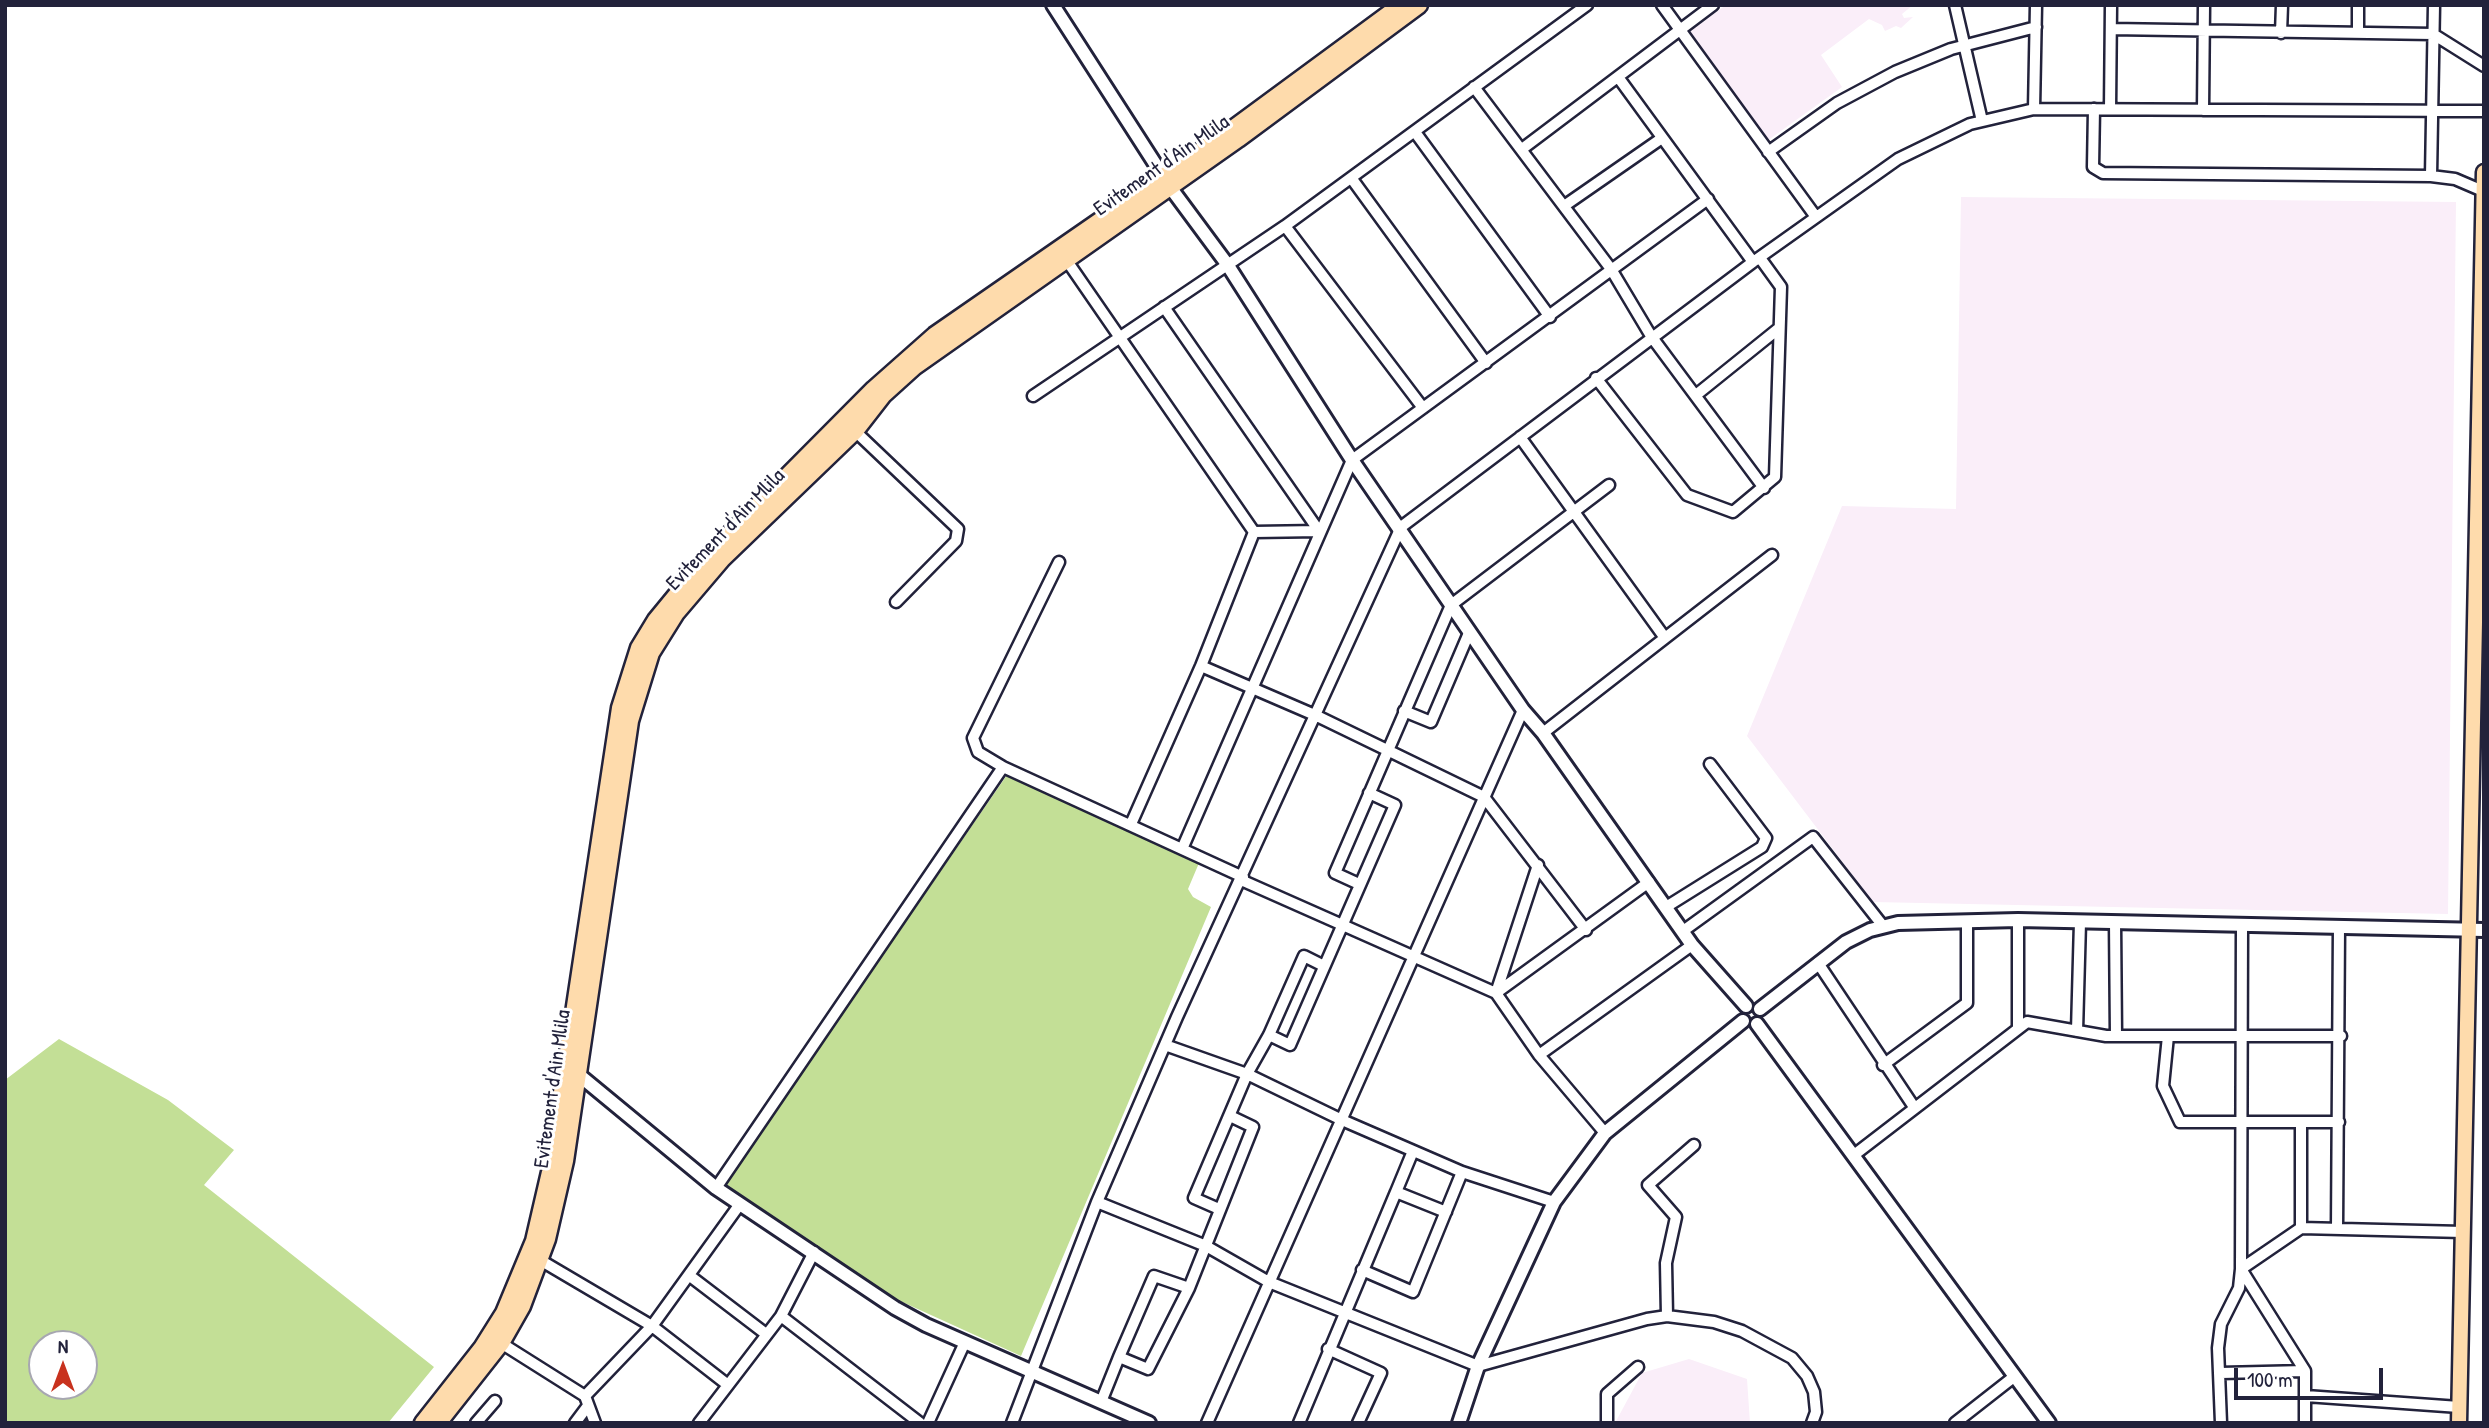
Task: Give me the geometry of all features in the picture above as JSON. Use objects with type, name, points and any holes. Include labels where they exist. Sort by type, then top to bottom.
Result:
[{"type":"highway","name":"Evitement d'Ain Mlila","points":[[424,1423],[482,1348],[504,1313],[543,1209],[572,1070],[630,721],[651,653],[676,613],[722,559],[855,431],[883,395],[914,367],[1065,258],[1401,5]]},
{"type":"highway","name":"Evitement d'Ain Mlila","points":[[438,1423],[501,1342],[522,1306],[540,1260],[558,1198],[601,813],[620,708],[639,648],[656,620],[711,553],[904,361],[969,309],[1167,182],[1419,5]]},
{"type":"main road","points":[[2459,1423],[2463,1232],[2476,930],[2484,172]]},
{"type":"street","points":[[1053,5],[1167,182],[1227,264],[1352,460],[1401,527],[1469,633],[1692,945],[1746,1006]]},
{"type":"street","points":[[1033,396],[1352,179],[1587,5]]},
{"type":"street","points":[[1662,5],[1816,217]]},
{"type":"street","points":[[1522,149],[1713,5]]},
{"type":"street","points":[[1955,5],[1982,121]]},
{"type":"street","points":[[2034,109],[2036,5]]},
{"type":"street","points":[[2110,109],[2111,5]]},
{"type":"street","points":[[2203,110],[2204,5]]},
{"type":"street","points":[[2281,33],[2282,5]]},
{"type":"street","points":[[2358,5],[2358,33]]},
{"type":"street","points":[[2431,176],[2434,5]]},
{"type":"street","points":[[1769,152],[1867,85],[1964,46],[2036,27]]},
{"type":"street","points":[[2111,29],[2433,34],[2484,66]]},
{"type":"street","points":[[1596,378],[1687,495],[1733,512],[1775,477],[1781,287],[1708,199],[1618,77]]},
{"type":"street","points":[[1474,87],[1611,269],[1651,336],[1764,488]]},
{"type":"street","points":[[1012,1423],[1097,1202],[1165,1045],[1401,527],[1651,336],[1898,159],[1933,140],[1982,121],[2034,109],[2484,111]]},
{"type":"street","points":[[2094,109],[2093,167],[2103,173],[2431,176],[2455,179],[2483,191]]},
{"type":"street","points":[[1415,132],[1550,317]]},
{"type":"street","points":[[1564,206],[1662,138]]},
{"type":"street","points":[[1352,179],[1486,363]]},
{"type":"street","points":[[1182,849],[1254,690],[1319,531],[1352,460],[1708,199]]},
{"type":"street","points":[[1284,226],[1423,408]]},
{"type":"street","points":[[1065,258],[1254,532]]},
{"type":"street","points":[[1164,307],[1319,531]]},
{"type":"street","points":[[1696,395],[1779,329]]},
{"type":"street","points":[[855,431],[958,529],[956,541],[896,602]]},
{"type":"street","points":[[1520,437],[1665,638]]},
{"type":"street","points":[[1359,884],[1335,873],[1451,605],[1609,485]]},
{"type":"street","points":[[1254,532],[1319,531]]},
{"type":"street","points":[[1131,824],[1201,666],[1254,532]]},
{"type":"street","points":[[1543,733],[1772,555]]},
{"type":"street","points":[[1059,562],[973,738],[978,752],[1003,767],[1131,824],[1341,926],[1496,993],[1539,1055],[1605,1133]]},
{"type":"street","points":[[1404,711],[1431,722],[1469,633]]},
{"type":"street","points":[[1201,666],[1317,716],[1484,797],[1586,930]]},
{"type":"street","points":[[1207,1423],[1523,710]]},
{"type":"street","points":[[1666,907],[1762,846],[1766,838],[1710,764]]},
{"type":"street","points":[[716,1188],[1003,767]]},
{"type":"street","points":[[1269,1035],[1290,1045],[1395,805],[1369,793]]},
{"type":"street","points":[[1683,931],[1813,837],[1883,926]]},
{"type":"street","points":[[1496,993],[1538,865]]},
{"type":"street","points":[[1496,993],[1649,883]]},
{"type":"street","points":[[1760,1009],[1858,935],[1883,926],[2018,920],[2476,930]]},
{"type":"street","points":[[2018,920],[2018,1029]]},
{"type":"street","points":[[1883,1065],[1967,1003],[1967,921]]},
{"type":"street","points":[[2077,1031],[2080,922]]},
{"type":"street","points":[[2115,922],[2116,1036]]},
{"type":"street","points":[[2221,1423],[2218,1348],[2221,1324],[2239,1288],[2241,1269],[2242,925]]},
{"type":"street","points":[[2337,1229],[2341,1036],[2339,927]]},
{"type":"street","points":[[1539,1055],[1692,945]]},
{"type":"street","points":[[1219,1209],[1194,1198],[1247,1074],[1269,1035],[1304,956],[1324,966]]},
{"type":"street","points":[[1818,963],[1883,1065],[1914,1107]]},
{"type":"street","points":[[1752,1005],[1760,1009],[1761,1018],[1757,1024],[1749,1025],[1743,1021],[1741,1013],[1746,1006],[1752,1005]]},
{"type":"street","points":[[1459,1423],[1478,1366],[1555,1202],[1605,1133],[1743,1021]]},
{"type":"street","points":[[1854,1155],[2027,1022],[2116,1036],[2341,1036]]},
{"type":"street","points":[[1757,1024],[2049,1423]]},
{"type":"street","points":[[2168,1036],[2163,1086],[2180,1122],[2339,1122]]},
{"type":"street","points":[[1165,1045],[1247,1074],[1342,1120],[1462,1172],[1555,1202]]},
{"type":"street","points":[[572,1070],[716,1188],[895,1308],[1033,1373],[1149,1423]]},
{"type":"street","points":[[1119,1357],[1148,1369],[1189,1288],[1254,1127],[1230,1115]]},
{"type":"street","points":[[2301,1122],[2301,1228]]},
{"type":"street","points":[[1667,1316],[1666,1264],[1676,1217],[1648,1185],[1694,1145]]},
{"type":"street","points":[[1299,1423],[1343,1312],[1413,1151]]},
{"type":"street","points":[[1362,1270],[1413,1292],[1462,1172]]},
{"type":"street","points":[[1395,1192],[1446,1212]]},
{"type":"street","points":[[1097,1202],[1206,1245],[1269,1282],[1478,1366],[1609,1327],[1667,1316],[1714,1322],[1742,1331],[1792,1358],[1807,1376],[1814,1392],[1816,1412],[1812,1423]]},
{"type":"street","points":[[575,1423],[586,1402],[652,1326],[740,1204]]},
{"type":"street","points":[[2241,1269],[2301,1228],[2463,1232]]},
{"type":"street","points":[[699,1423],[780,1316],[814,1252]]},
{"type":"street","points":[[540,1260],[652,1326],[728,1385]]},
{"type":"street","points":[[2241,1269],[2305,1371],[2305,1423]]},
{"type":"street","points":[[690,1276],[766,1334]]},
{"type":"street","points":[[1101,1402],[1154,1276],[1189,1288]]},
{"type":"street","points":[[780,1316],[920,1423]]},
{"type":"street","points":[[501,1342],[586,1402],[595,1423]]},
{"type":"street","points":[[928,1423],[965,1342]]},
{"type":"street","points":[[1328,1349],[1381,1373],[1358,1423]]},
{"type":"street","points":[[1607,1423],[1607,1394],[1638,1367]]},
{"type":"street","points":[[2221,1373],[2305,1371]]},
{"type":"street","points":[[1955,1423],[2015,1376]]},
{"type":"street","points":[[2306,1396],[2459,1407]]},
{"type":"street","points":[[476,1423],[495,1401]]},
{"type":"shaded area","points":[[1726,5],[1913,5],[1902,14],[1904,18],[1913,17],[1901,28],[1896,26],[1885,31],[1882,25],[1869,19],[1821,55],[1842,87],[1767,141],[1687,34]]},
{"type":"shaded area","points":[[1961,197],[2456,202],[2448,914],[1873,902],[1747,736],[1842,506],[1956,509]]},
{"type":"shaded area","points":[[1689,1359],[1747,1379],[1750,1423],[1615,1423],[1642,1373]]},
{"type":"green space","points":[[1007,775],[1199,863],[1188,889],[1193,897],[1211,907],[1021,1356],[887,1295],[723,1186]]},
{"type":"green space","points":[[59,1039],[168,1100],[234,1150],[204,1185],[434,1367],[388,1423],[5,1423],[5,1080]]}]
